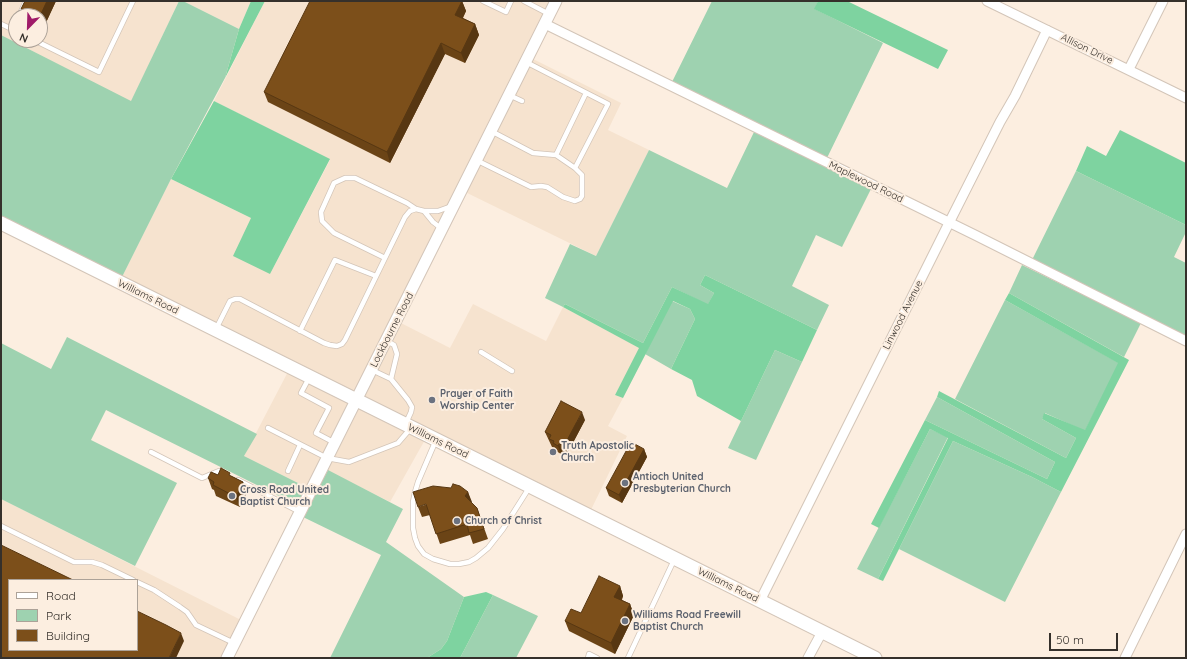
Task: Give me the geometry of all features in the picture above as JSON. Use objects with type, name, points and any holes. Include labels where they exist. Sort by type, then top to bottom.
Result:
[{"type":"main road","name":"Williams Road","points":[[1,224],[875,658]]},
{"type":"street","name":"Lockbourne Road","points":[[227,658],[556,1]]},
{"type":"street","name":"Allison Drive","points":[[987,1],[1186,98]]},
{"type":"street","points":[[1129,69],[1162,1]]},
{"type":"street","name":"Maplewood Road","points":[[547,19],[949,223],[1186,341]]},
{"type":"street","name":"Linwood Avenue","points":[[760,601],[1047,30]]},
{"type":"street","points":[[1125,658],[1186,534]]},
{"type":"street","points":[[808,658],[822,632]]},
{"type":"lane","points":[[48,47],[99,72],[133,1]]},
{"type":"lane","points":[[483,1],[506,12],[511,1]]},
{"type":"lane","points":[[524,1],[547,19]]},
{"type":"lane","points":[[526,62],[608,104],[575,168]]},
{"type":"lane","points":[[556,155],[586,93]]},
{"type":"lane","points":[[509,95],[522,101]]},
{"type":"lane","points":[[476,160],[530,187],[547,187],[563,197],[575,201],[580,199],[582,196],[582,175],[575,168],[556,155],[533,153],[491,131]]},
{"type":"lane","points":[[385,258],[334,233],[322,221],[321,212],[334,183],[345,178],[355,178],[407,203],[416,209],[424,211],[438,211],[454,206]]},
{"type":"lane","points":[[215,330],[230,301],[240,299],[324,343],[337,346],[342,344],[346,340],[405,217],[410,211],[416,209]]},
{"type":"lane","points":[[424,211],[433,222],[442,229]]},
{"type":"lane","points":[[300,330],[335,260],[376,276]]},
{"type":"lane","points":[[386,340],[394,345],[397,354],[391,379]]},
{"type":"lane","points":[[481,352],[512,371]]},
{"type":"lane","points":[[268,428],[327,458],[349,462],[398,443],[408,426],[412,407],[391,379],[372,370]]},
{"type":"lane","points":[[310,377],[301,393],[329,408],[316,433],[335,443]]},
{"type":"lane","points":[[436,440],[418,482],[413,502],[413,528],[415,538],[418,546],[424,554],[433,559],[450,564],[459,564],[469,562],[476,558],[488,548],[503,529],[529,486]]},
{"type":"lane","points":[[288,471],[300,445]]},
{"type":"lane","points":[[151,452],[202,478],[219,470],[226,474]]},
{"type":"lane","points":[[233,477],[300,512]]},
{"type":"lane","points":[[1,526],[74,562],[92,562],[102,565],[131,579]]},
{"type":"lane","points":[[628,658],[675,559]]},
{"type":"lane","points":[[138,582],[154,590],[187,612],[196,625],[234,644]]},
{"type":"lane","points":[[588,656],[597,658]]},
{"type":"shaded area","points":[[1,1],[179,1],[131,102],[26,48],[48,48],[48,8],[8,8],[8,39],[1,35]]},
{"type":"shaded area","points":[[183,1],[251,1],[239,29]]},
{"type":"shaded area","points":[[265,1],[556,1],[529,57],[621,103],[608,130],[649,150],[596,256],[461,190],[397,321],[450,348],[473,304],[546,341],[563,307],[640,348],[615,395],[623,398],[608,426],[627,436],[587,518],[426,438],[390,502],[328,471],[316,492],[244,456],[291,366],[121,279],[171,179],[251,218],[270,274],[330,160],[214,101]]},
{"type":"shaded area","points":[[1,499],[241,620],[221,658],[1,658]]},
{"type":"green space","points":[[179,1],[183,1],[239,29],[225,78],[171,179],[121,279],[1,218],[1,35],[8,39],[8,48],[27,48],[131,101]]},
{"type":"green space","points":[[251,1],[265,1],[225,78],[239,29]]},
{"type":"green space","points":[[712,1],[818,1],[815,9],[883,43],[827,158],[672,82]]},
{"type":"green space","points":[[818,1],[847,1],[948,50],[938,69],[814,9]]},
{"type":"green space","points":[[214,101],[330,159],[270,274],[233,256],[251,218],[171,179]]},
{"type":"green space","points":[[1120,130],[1186,163],[1186,225],[1076,171],[1087,146],[1106,156]]},
{"type":"green space","points":[[754,132],[871,189],[842,247],[816,235],[792,286],[829,305],[817,330],[705,275],[700,285],[714,293],[708,305],[672,287],[643,343],[565,304],[563,307],[545,298],[570,244],[596,256],[649,150],[727,188]]},
{"type":"green space","points":[[1076,171],[1186,225],[1186,232],[1174,257],[1186,263],[1186,336],[1032,260]]},
{"type":"green space","points":[[1022,265],[1141,323],[1124,357],[1009,293]]},
{"type":"green space","points":[[705,275],[817,330],[802,362],[775,350],[741,421],[697,396],[692,380],[671,369],[695,319],[690,309],[673,301],[623,398],[615,395],[639,348],[563,307],[565,304],[643,343],[672,287],[708,304],[714,293],[700,285]]},
{"type":"green space","points":[[1009,293],[1129,360],[1061,492],[953,441],[883,581],[878,579],[948,438],[930,429],[879,528],[871,524],[925,420],[1047,479],[1055,462],[937,397],[939,391],[1066,458],[1076,438],[1042,419],[1044,413],[1085,430],[1118,363],[1005,300]]},
{"type":"green space","points":[[1005,300],[1119,363],[1085,431],[1045,413],[1042,419],[1076,438],[1066,458],[955,399]]},
{"type":"green space","points":[[672,301],[690,309],[695,319],[671,369],[645,354]]},
{"type":"green space","points":[[67,337],[257,434],[244,456],[306,487],[297,505],[106,410],[91,440],[177,483],[135,566],[1,499],[1,343],[51,369]]},
{"type":"green space","points":[[775,350],[802,362],[756,460],[728,448]]},
{"type":"green space","points":[[937,397],[1055,462],[1047,479],[925,420]]},
{"type":"green space","points":[[930,429],[948,437],[878,579],[857,569]]},
{"type":"green space","points":[[953,441],[1061,492],[1005,602],[899,549]]},
{"type":"green space","points":[[328,470],[403,509],[386,542],[464,597],[447,641],[441,649],[427,658],[330,658],[381,555],[303,517]]},
{"type":"green space","points":[[486,592],[493,595],[460,658],[427,658],[441,649],[447,641],[464,597]]},
{"type":"green space","points":[[493,595],[538,616],[516,658],[460,658]]},
{"type":"building","points":[[25,1],[47,1],[44,8],[22,8]]},
{"type":"building","points":[[310,1],[462,1],[455,15],[475,24],[461,53],[441,43],[387,152],[264,92]]},
{"type":"building","points":[[561,401],[582,412],[564,446],[559,444],[558,446],[553,443],[554,441],[549,439],[551,435],[545,432]]},
{"type":"building","points":[[631,442],[644,449],[619,495],[606,488]]},
{"type":"building","points":[[221,468],[230,473],[229,475],[243,482],[236,497],[213,485],[214,482],[208,478],[211,472],[218,475]]},
{"type":"building","name":"Church of Christ","points":[[453,484],[460,486],[468,492],[465,496],[477,508],[484,529],[469,533],[467,524],[436,534],[426,504],[418,507],[413,492],[433,486],[451,488]]},
{"type":"building","points":[[1,545],[71,579],[8,579],[8,651],[138,651],[138,611],[181,633],[169,658],[1,658]]},
{"type":"building","points":[[599,576],[620,586],[614,597],[630,604],[611,643],[565,621],[571,609],[581,613]]},
{"type":"place","name":"Prayer of Faith Worship Center","points":[[432,400]]},
{"type":"place","name":"Truth Apostolic Church","points":[[553,452]]},
{"type":"place","name":"Antioch United Presbyterian Church","points":[[625,483]]},
{"type":"place","name":"Cross Road United Baptist Church","points":[[232,496]]},
{"type":"place","name":"Church of Christ","points":[[457,521]]},
{"type":"place","name":"Williams Road Freewill Baptist Church","points":[[625,621]]}]
